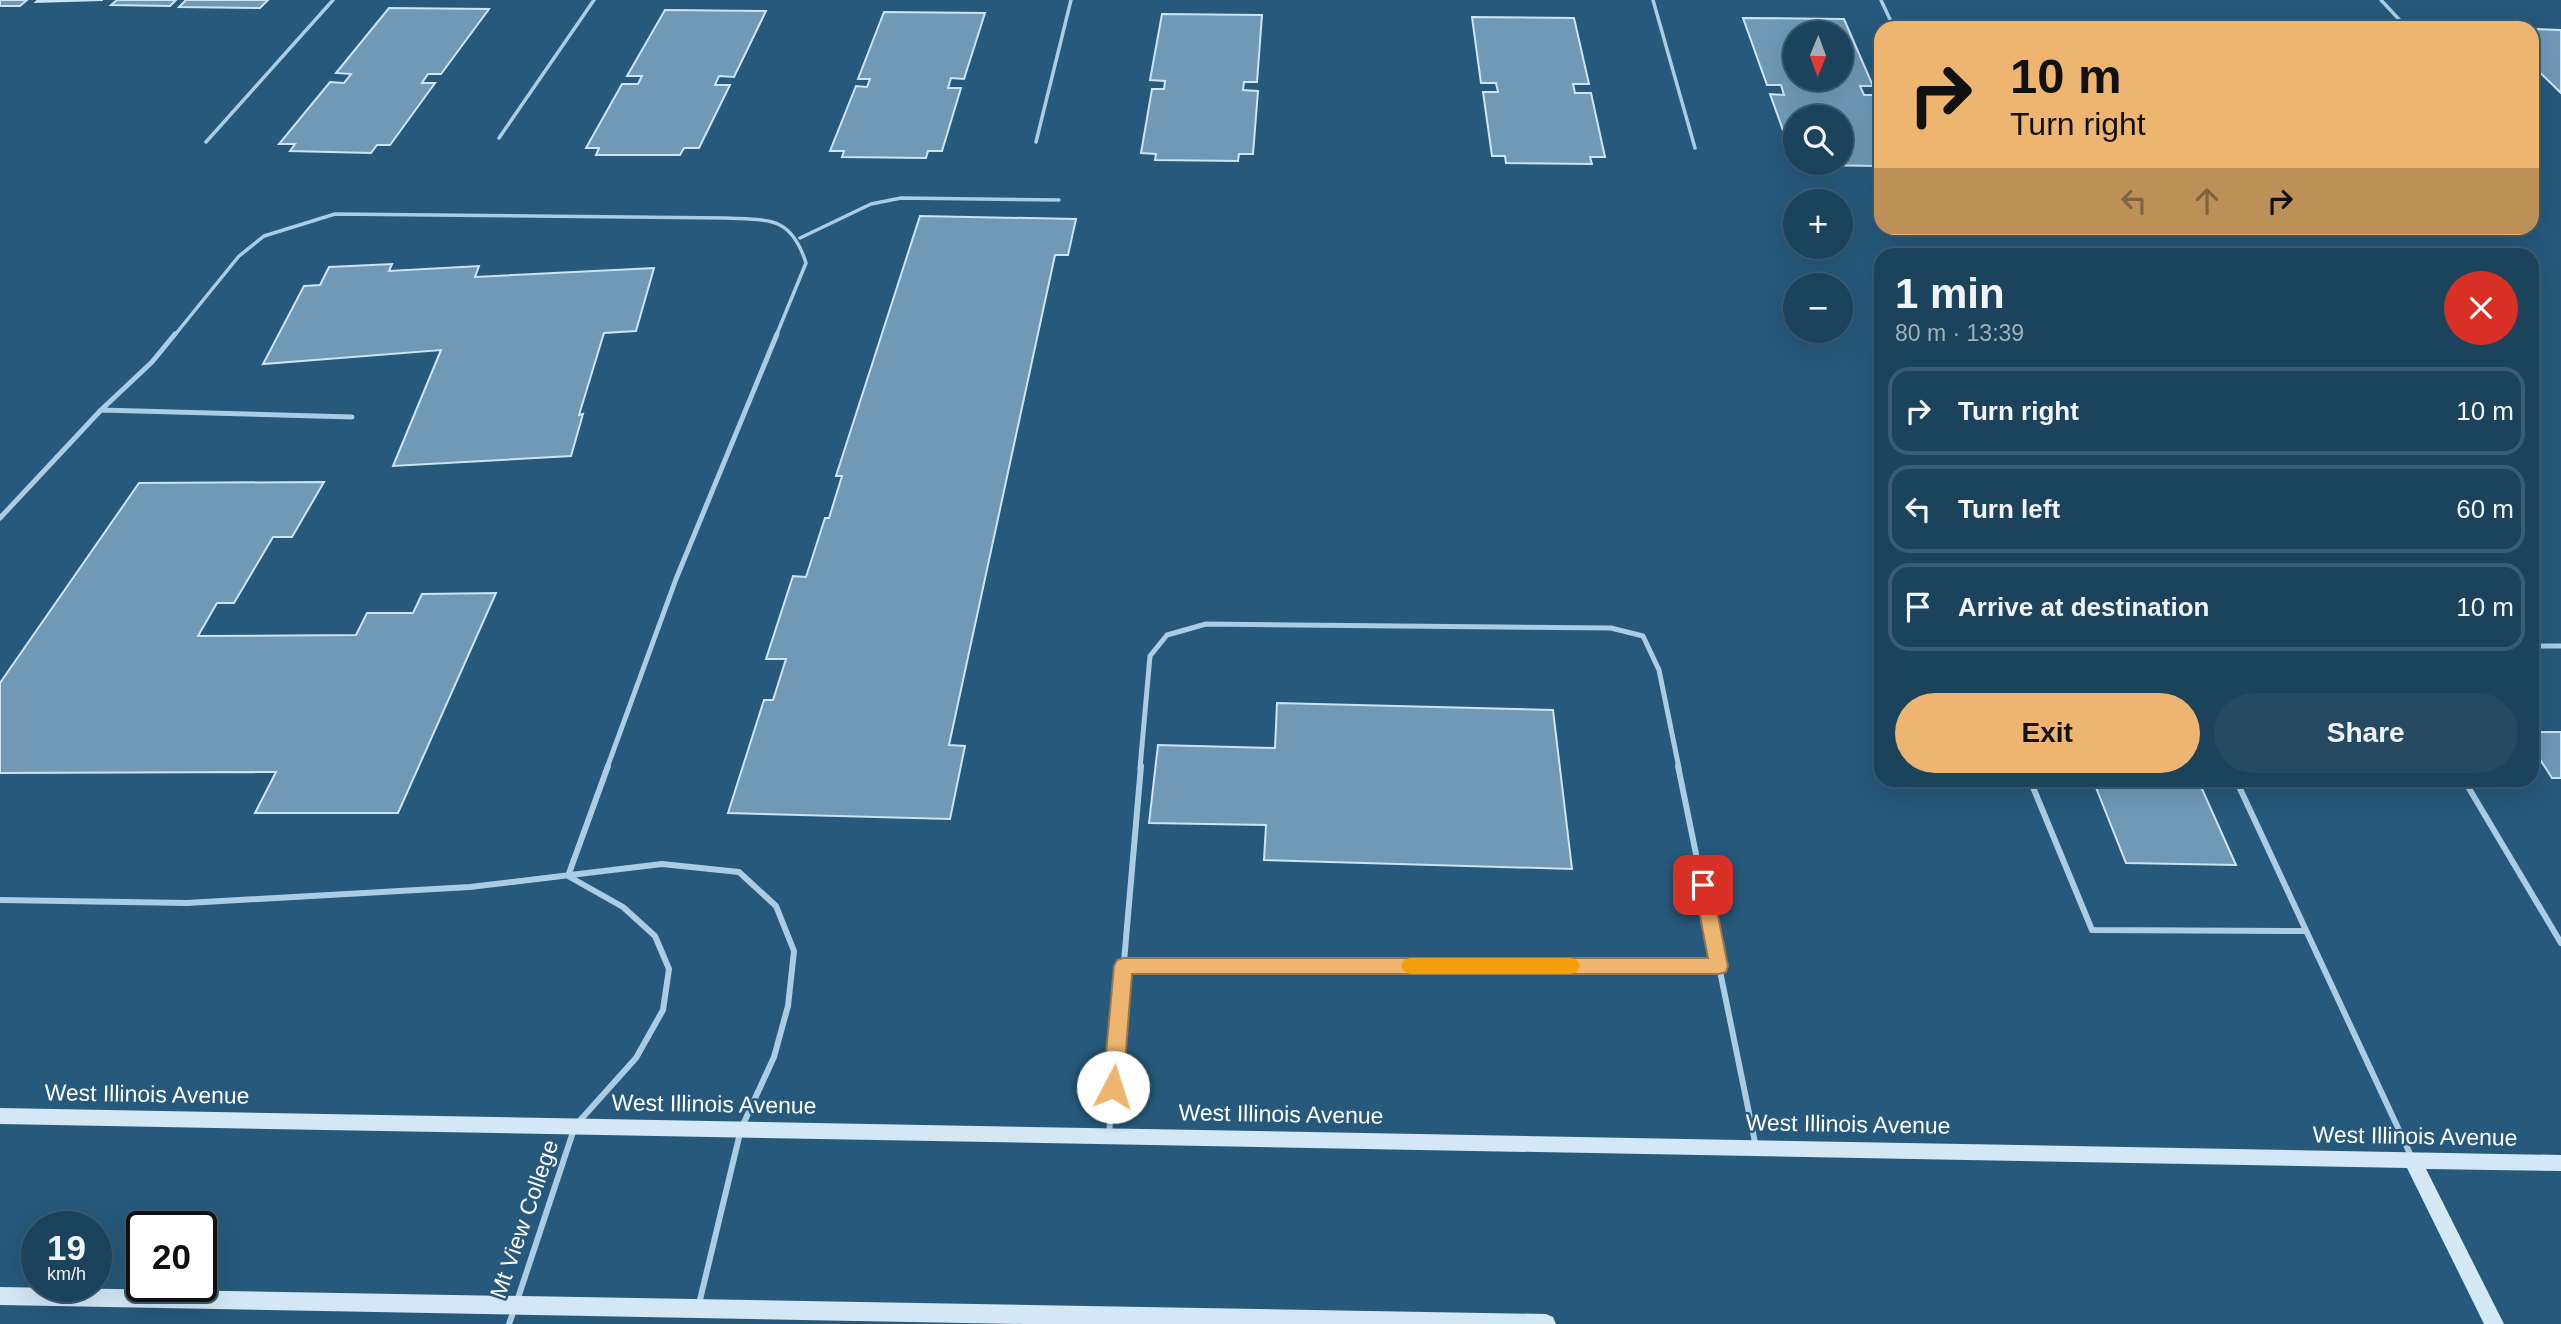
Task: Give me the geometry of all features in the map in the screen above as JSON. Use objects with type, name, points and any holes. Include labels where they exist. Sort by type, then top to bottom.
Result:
[{"type":"main road","name":"West Illinois Avenue","points":[[0,1116],[2561,1163]]},
{"type":"main road","points":[[2413,1161],[2494,1324]]},
{"type":"main road","points":[[0,1296],[516,1305],[697,1312],[1546,1324]]},
{"type":"lane","points":[[206,142],[332,0]]},
{"type":"lane","points":[[499,138],[594,0]]},
{"type":"lane","points":[[1036,142],[1071,0]]},
{"type":"lane","points":[[1653,0],[1695,148]]},
{"type":"lane","points":[[1881,0],[1891,21]]},
{"type":"lane","points":[[2381,0],[2400,21]]},
{"type":"lane","points":[[800,238],[871,204],[901,198],[1059,200]]},
{"type":"lane","points":[[0,518],[101,410],[152,362],[239,256],[264,236],[335,214],[726,218],[785,224],[800,238],[806,263],[677,579],[568,876]]},
{"type":"lane","points":[[101,410],[352,418]]},
{"type":"lane","points":[[1109,1135],[1150,656],[1167,635],[1206,624],[1611,628],[1643,636],[1659,670],[1756,1147]]},
{"type":"lane","points":[[2539,646],[2561,646]]},
{"type":"lane","points":[[2033,787],[2092,930],[2306,932]]},
{"type":"lane","points":[[2239,787],[2413,1161]]},
{"type":"lane","points":[[2468,787],[2561,943]]},
{"type":"lane","points":[[0,900],[187,903],[470,887],[662,864],[738,872],[776,906],[794,951],[788,1006],[774,1056],[741,1129],[697,1312]]},
{"type":"lane","points":[[568,876],[623,907],[656,936],[669,969],[663,1010],[636,1058],[575,1126]]},
{"type":"lane","points":[[1123,966],[1719,966]]},
{"type":"lane","name":"Mt View College","points":[[509,1324],[575,1126]]},
{"type":"building","points":[[0,0],[27,0],[20,6],[0,6]]},
{"type":"building","points":[[38,0],[103,0],[36,2]]},
{"type":"building","points":[[117,0],[176,0],[170,6],[111,5]]},
{"type":"building","points":[[186,0],[268,0],[260,8],[179,7]]},
{"type":"building","points":[[389,8],[489,9],[441,74],[428,74],[422,83],[435,83],[390,145],[377,145],[371,153],[290,151],[295,144],[279,144],[330,82],[344,83],[351,74],[336,73]]},
{"type":"building","points":[[665,10],[766,11],[734,77],[719,76],[715,85],[730,85],[699,148],[684,148],[680,155],[596,155],[599,148],[586,148],[622,84],[638,84],[642,76],[627,76]]},
{"type":"building","points":[[884,12],[985,13],[964,79],[951,78],[948,88],[961,88],[942,151],[928,151],[926,158],[842,157],[844,151],[830,151],[856,86],[867,87],[870,79],[858,79]]},
{"type":"building","points":[[1162,14],[1262,15],[1257,82],[1244,82],[1243,90],[1258,91],[1253,154],[1239,154],[1238,161],[1155,160],[1156,154],[1141,153],[1152,89],[1164,89],[1165,81],[1150,80]]},
{"type":"building","points":[[1472,17],[1574,18],[1589,84],[1573,84],[1575,93],[1591,93],[1605,157],[1590,157],[1592,164],[1506,163],[1505,156],[1492,156],[1483,92],[1498,92],[1496,83],[1481,83]]},
{"type":"building","points":[[1743,18],[1844,19],[1845,21],[1783,21],[1783,91],[1853,91],[1853,40],[1873,86],[1860,86],[1864,95],[1874,95],[1874,166],[1853,166],[1853,105],[1783,105],[1783,130],[1770,94],[1784,95],[1781,85],[1767,85]]},
{"type":"building","points":[[2539,29],[2561,30],[2561,93],[2539,72]]},
{"type":"building","points":[[920,216],[1076,219],[1068,255],[1055,255],[949,745],[965,746],[950,819],[728,813],[764,700],[773,700],[786,659],[766,659],[793,576],[806,577],[825,518],[829,518],[842,476],[836,476]]},
{"type":"building","points":[[392,264],[389,271],[479,266],[475,277],[654,268],[636,331],[604,333],[579,415],[583,414],[571,456],[393,466],[441,350],[263,364],[304,286],[320,285],[329,267]]},
{"type":"building","points":[[324,482],[292,537],[273,537],[234,603],[217,603],[198,636],[356,635],[367,613],[413,613],[422,594],[496,593],[398,813],[255,813],[276,772],[0,773],[0,683],[139,483]]},
{"type":"building","points":[[1277,703],[1553,710],[1572,869],[1264,860],[1266,825],[1149,823],[1158,745],[1275,748]]},
{"type":"building","points":[[2539,732],[2561,732],[2561,778],[2552,778],[2539,758]]},
{"type":"building","points":[[2096,787],[2201,787],[2236,865],[2126,863]]},
{"type":"slow traffic","points":[[1410,966],[1570,966]]},
{"type":"route","points":[[1113,1087],[1123,966],[1719,966],[1703,885]]}]
